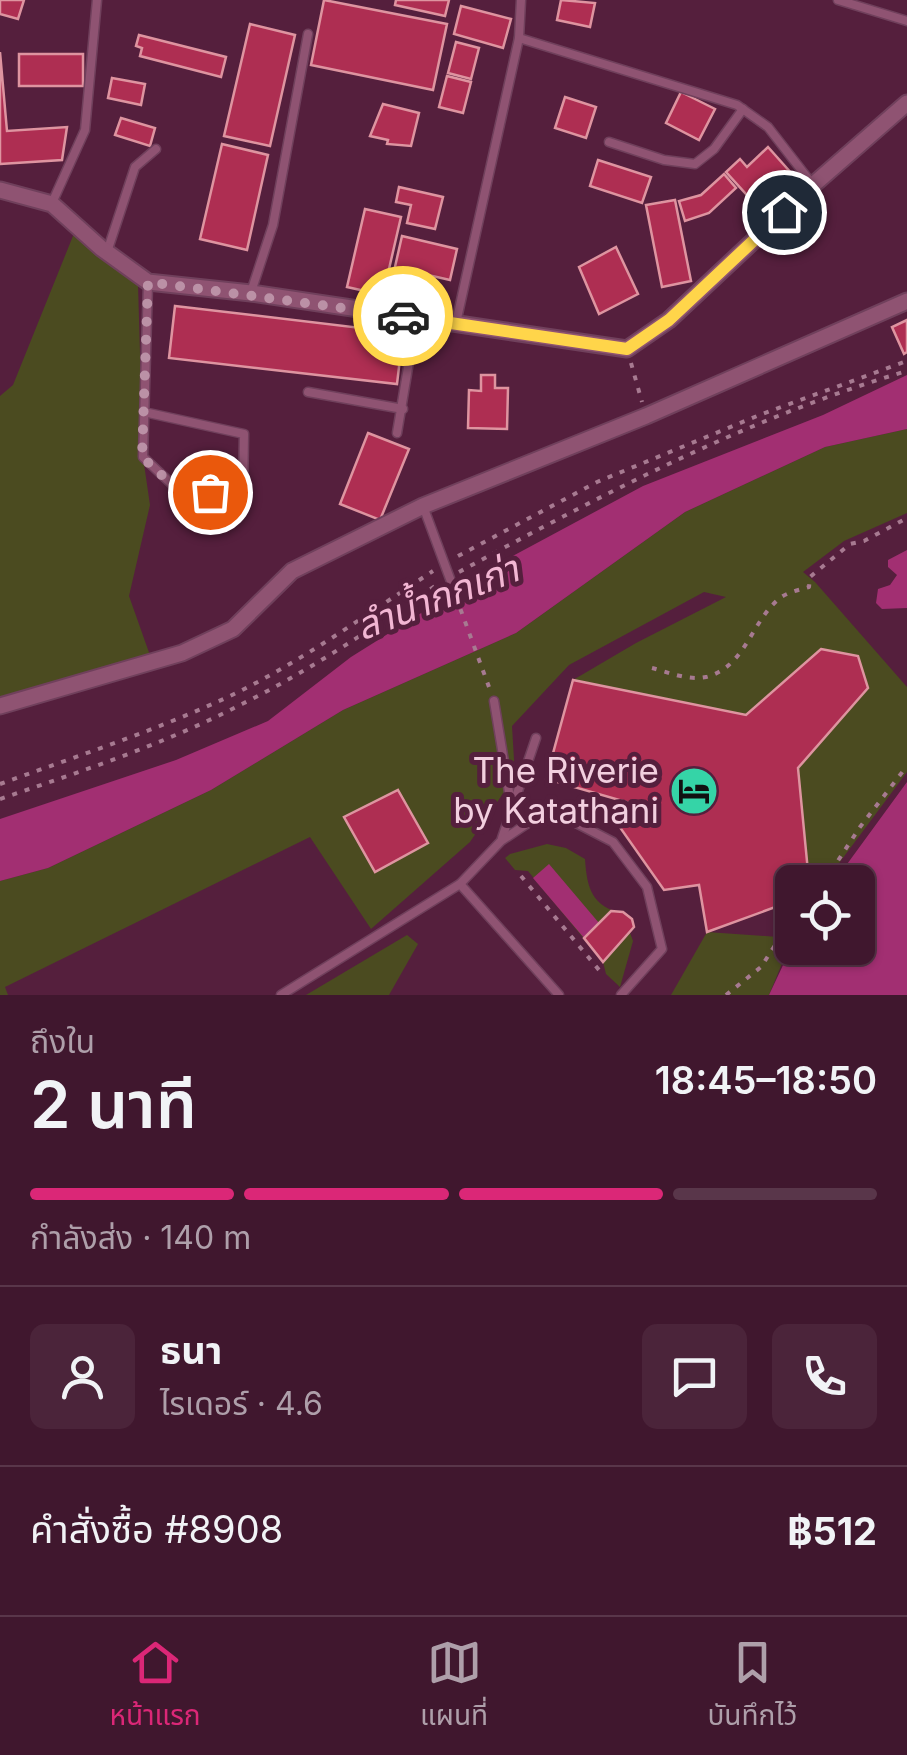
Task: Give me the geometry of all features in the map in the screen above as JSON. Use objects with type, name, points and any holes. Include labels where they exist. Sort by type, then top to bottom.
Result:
[{"type":"street","points":[[0,190],[52,204],[148,282],[250,293],[627,349],[669,320],[812,185],[907,104]]},
{"type":"street","points":[[0,706],[182,652],[233,629],[292,571],[423,506],[646,416],[907,300]]},
{"type":"lane","points":[[52,204],[85,130],[97,0]]},
{"type":"lane","points":[[456,324],[519,38],[521,0]]},
{"type":"lane","points":[[838,0],[907,21]]},
{"type":"lane","points":[[250,293],[272,225],[308,34]]},
{"type":"lane","points":[[519,38],[743,109],[768,127],[812,185]]},
{"type":"lane","points":[[609,142],[664,160],[695,164],[714,149],[743,109]]},
{"type":"lane","points":[[107,252],[135,167],[156,149]]},
{"type":"lane","points":[[144,412],[244,434],[243,494],[177,489],[142,457],[148,282]]},
{"type":"lane","points":[[397,434],[416,318]]},
{"type":"lane","points":[[308,392],[403,409]]},
{"type":"lane","points":[[423,506],[452,584]]},
{"type":"lane","points":[[494,700],[512,810]]},
{"type":"lane","points":[[501,841],[536,738]]},
{"type":"lane","points":[[281,995],[460,884],[501,841],[549,809],[612,842],[647,887],[662,948],[621,995]]},
{"type":"lane","points":[[460,884],[559,995]]},
{"type":"path","points":[[627,349],[646,416]]},
{"type":"path","points":[[652,668],[704,678],[725,668],[742,652],[778,600],[789,592],[809,588],[810,576],[850,544],[864,541],[907,518]]},
{"type":"path","points":[[452,584],[494,700]]},
{"type":"path","points":[[835,865],[907,766]]},
{"type":"path","points":[[521,876],[600,970]]},
{"type":"path","points":[[726,995],[761,967],[775,945]]},
{"type":"shaded area","points":[[77,226],[138,284],[143,457],[150,505],[129,596],[152,661],[0,706],[0,396],[13,385]]},
{"type":"shaded area","points":[[907,375],[907,429],[825,447],[685,512],[516,633],[343,710],[211,790],[48,868],[0,881],[0,819],[176,760],[268,721],[351,657],[509,558],[643,486],[823,415]]},
{"type":"shaded area","points":[[907,429],[907,513],[844,541],[803,572],[907,687],[907,772],[838,865],[807,865],[798,768],[868,688],[858,656],[820,649],[746,715],[573,680],[726,597],[704,592],[569,665],[512,726],[515,776],[470,842],[371,929],[310,837],[5,987],[8,995],[0,995],[0,881],[48,868],[211,790],[343,710],[516,633],[685,512],[825,447]]},
{"type":"shaded area","points":[[907,550],[907,608],[882,609],[876,603],[878,589],[890,585],[897,575],[888,567],[888,560]]},
{"type":"shaded area","points":[[907,782],[907,995],[769,995],[783,965],[875,965],[875,865],[846,865]]},
{"type":"shaded area","points":[[547,844],[566,848],[585,859],[593,895],[604,906],[623,914],[633,941],[620,987],[528,871],[515,870],[505,858]]},
{"type":"shaded area","points":[[549,864],[599,923],[584,938],[533,878]]},
{"type":"shaded area","points":[[707,932],[775,937],[775,965],[781,965],[769,995],[671,995]]},
{"type":"shaded area","points":[[407,935],[418,944],[389,995],[306,995]]},
{"type":"building","points":[[0,0],[24,0],[18,19],[0,14]]},
{"type":"building","points":[[324,0],[447,24],[433,90],[311,65]]},
{"type":"building","points":[[396,0],[449,0],[445,16],[395,5]]},
{"type":"building","points":[[561,0],[595,3],[590,27],[557,20]]},
{"type":"building","points":[[461,6],[511,19],[503,48],[454,34]]},
{"type":"building","points":[[250,24],[295,35],[270,146],[224,136]]},
{"type":"building","points":[[139,35],[226,57],[221,77],[140,56],[142,48],[136,46]]},
{"type":"building","points":[[456,42],[479,48],[471,79],[448,73]]},
{"type":"building","points":[[0,52],[7,131],[67,127],[62,160],[0,164]]},
{"type":"building","points":[[19,54],[83,54],[83,86],[19,86]]},
{"type":"building","points":[[447,76],[471,82],[463,113],[439,107]]},
{"type":"building","points":[[112,78],[145,84],[141,105],[108,98]]},
{"type":"building","points":[[681,92],[715,109],[699,140],[666,123]]},
{"type":"building","points":[[565,97],[596,107],[586,138],[555,128]]},
{"type":"building","points":[[383,104],[419,113],[411,146],[387,144],[388,140],[370,136]]},
{"type":"building","points":[[121,118],[155,128],[150,146],[115,135]]},
{"type":"building","points":[[222,144],[268,155],[247,250],[200,239]]},
{"type":"building","points":[[768,147],[800,183],[765,215],[726,172],[740,159],[747,167]]},
{"type":"building","points":[[598,160],[651,177],[642,203],[590,186]]},
{"type":"building","points":[[724,174],[736,188],[709,213],[685,221],[679,201],[701,195]]},
{"type":"building","points":[[399,187],[443,197],[435,229],[407,223],[411,205],[396,202]]},
{"type":"building","points":[[675,200],[691,281],[662,287],[646,205]]},
{"type":"building","points":[[365,209],[401,217],[383,295],[347,287]]},
{"type":"building","points":[[402,236],[457,249],[450,280],[428,275],[420,310],[387,302]]},
{"type":"building","points":[[616,247],[638,294],[599,314],[579,267]]},
{"type":"building","points":[[175,306],[403,333],[397,384],[169,358]]},
{"type":"building","points":[[907,320],[907,352],[904,354],[892,327]]},
{"type":"building","points":[[481,375],[495,375],[495,388],[508,388],[507,429],[468,428],[469,390],[481,391]]},
{"type":"building","points":[[368,433],[409,449],[380,520],[340,504]]},
{"type":"building","name":"The Riverie by Katathani","points":[[821,649],[858,656],[868,688],[798,768],[807,865],[775,865],[775,907],[707,932],[699,885],[664,890],[619,826],[630,803],[546,779],[573,680],[746,715]]},
{"type":"building","points":[[398,790],[428,843],[375,872],[344,817]]},
{"type":"building","points":[[611,911],[623,912],[632,919],[634,927],[603,962],[584,938]]},
{"type":"way so far","points":[[210,492],[177,489],[142,457],[148,282],[403,316]]},
{"type":"place","name":"The Riverie by Katathani","points":[[694,791]]},
{"type":"route","points":[[403,316],[627,349],[669,320],[784,212]]},
{"type":"water label","name":"ลำน้ำกกเก่า","points":[[437,598]]}]
